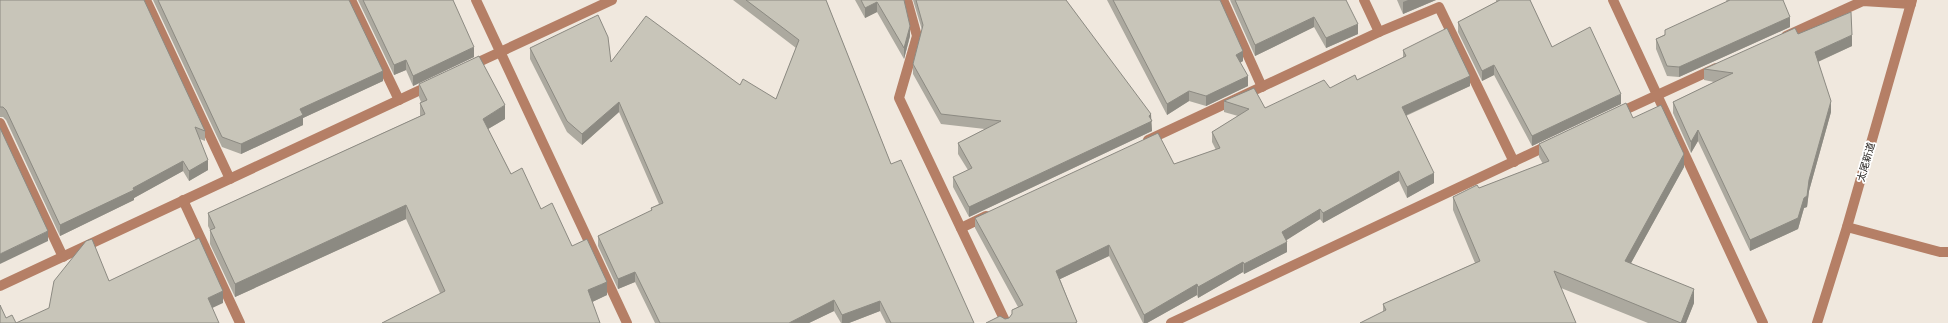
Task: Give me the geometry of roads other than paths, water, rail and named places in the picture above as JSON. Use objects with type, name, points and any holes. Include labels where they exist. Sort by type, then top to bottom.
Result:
[{"type":"street","points":[[146,0],[230,179]]},
{"type":"street","points":[[352,0],[399,100]]},
{"type":"street","points":[[476,0],[627,323]]},
{"type":"street","points":[[460,71],[612,0]]},
{"type":"street","points":[[907,0],[916,36],[899,98],[1006,323]]},
{"type":"street","points":[[1224,0],[1262,87]]},
{"type":"street","points":[[1364,0],[1379,32]]},
{"type":"street","points":[[1613,0],[1763,323]]},
{"type":"street","points":[[1777,40],[1863,1],[1911,2]]},
{"type":"street","name":"太尾新道","points":[[1817,323],[1847,227],[1911,2]]},
{"type":"street","points":[[1140,144],[1379,32],[1439,7],[1514,162]]},
{"type":"street","points":[[1606,118],[1728,63]]},
{"type":"street","points":[[0,286],[440,80]]},
{"type":"street","points":[[0,123],[63,257]]},
{"type":"street","points":[[1171,323],[1564,138]]},
{"type":"street","points":[[183,200],[240,323]]},
{"type":"street","points":[[961,228],[996,211]]},
{"type":"street","points":[[1847,227],[1940,252],[1948,252]]}]
